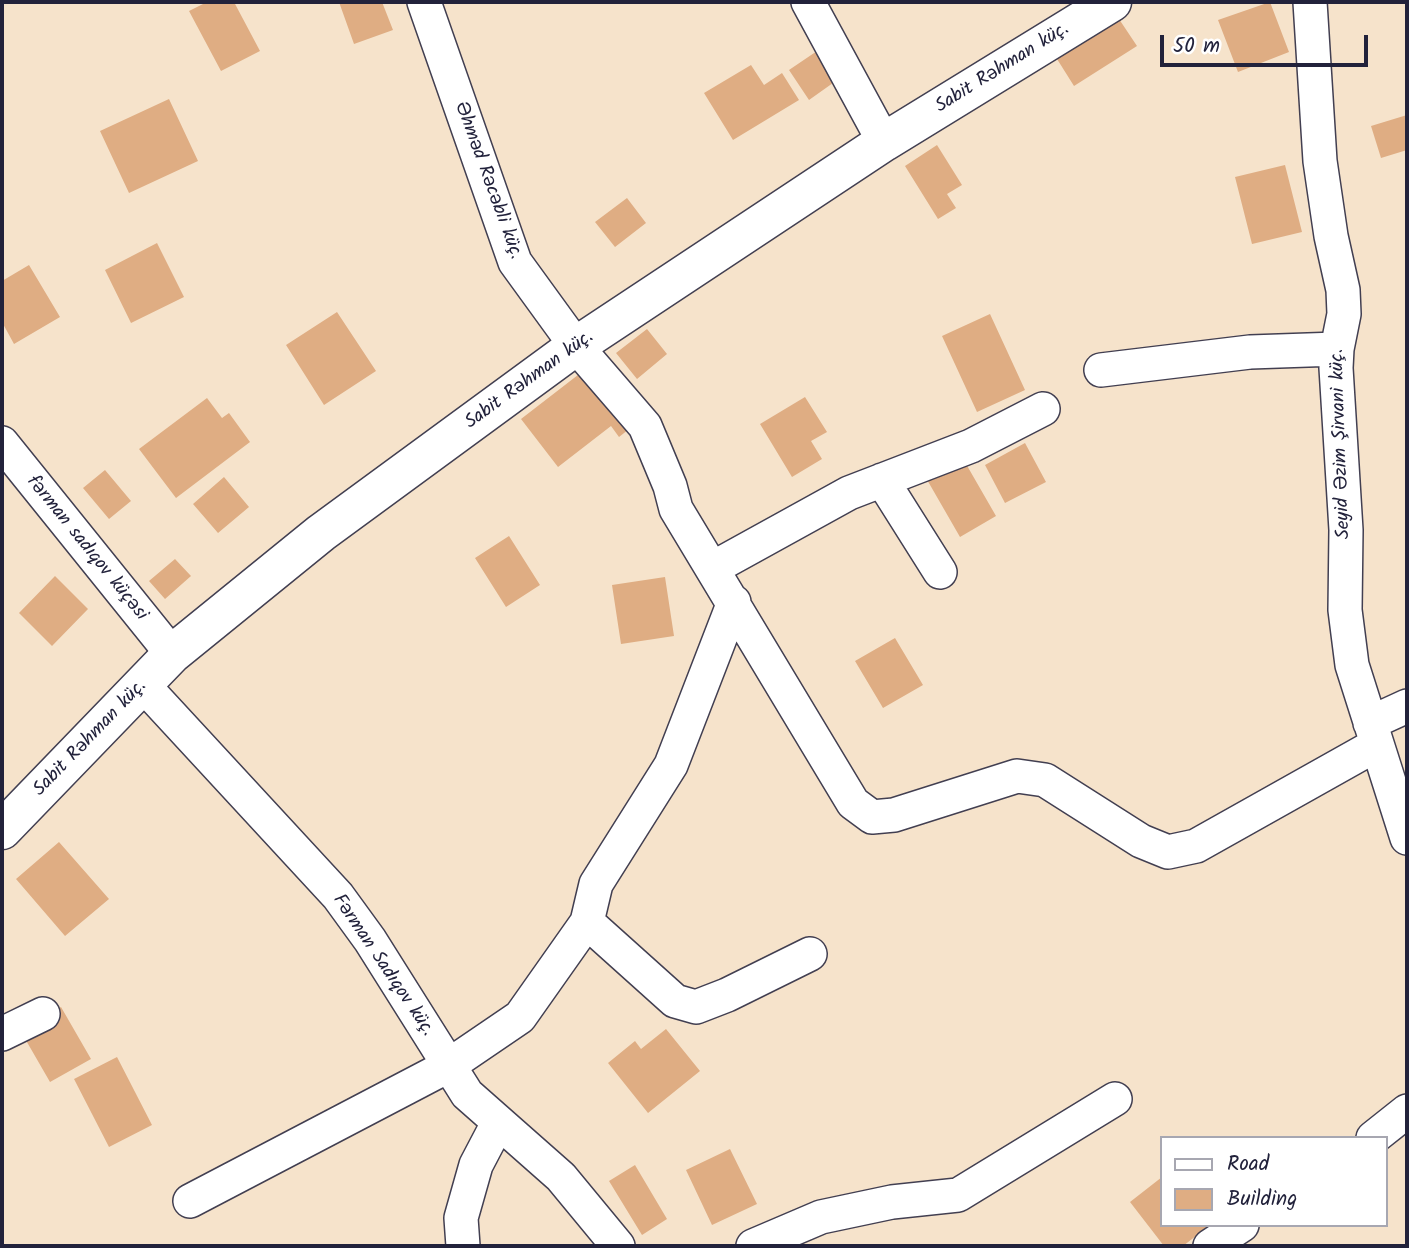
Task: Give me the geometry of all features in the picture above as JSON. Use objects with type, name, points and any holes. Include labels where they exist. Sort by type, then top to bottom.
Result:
[{"type":"main road","name":"Sabit Rəhman küç.","points":[[9,810],[144,686],[172,654],[321,533],[576,346],[884,142],[1109,3]]},
{"type":"street","name":"Əhməd Rəcəbli küç.","points":[[424,2],[515,262],[576,346],[645,426],[670,486],[676,509],[853,803],[872,817],[894,815],[1017,776],[1045,780],[1141,841],[1168,852],[1196,846],[1373,734]]},
{"type":"street","points":[[808,2],[884,142]]},
{"type":"street","name":"Seyid Əzim Şirvani küç.","points":[[1310,2],[1320,161],[1331,236],[1343,290],[1344,314],[1337,349],[1346,530],[1345,610],[1352,665],[1407,838]]},
{"type":"street","points":[[1101,370],[1250,352],[1337,349]]},
{"type":"street","points":[[713,568],[849,493],[971,446],[1042,409]]},
{"type":"street","name":"fərman sadıqov küçəsi","points":[[2,443],[172,654]]},
{"type":"street","points":[[882,480],[940,572]]},
{"type":"street","points":[[190,1200],[448,1066],[520,1017],[587,922],[596,884],[671,765],[734,602]]},
{"type":"street","name":"Fərman Sadıqov küç.","points":[[144,686],[338,896],[370,940],[467,1094],[561,1177],[618,1246]]},
{"type":"street","points":[[1373,734],[1407,706]]},
{"type":"street","points":[[587,922],[675,1001],[696,1007],[727,995],[810,954]]},
{"type":"street","points":[[2,1034],[43,1014]]},
{"type":"street","points":[[753,1246],[821,1217],[892,1202],[958,1195],[1115,1099]]},
{"type":"street","points":[[1376,1136],[1407,1111]]},
{"type":"street","points":[[463,1246],[461,1218],[472,1178],[498,1123]]},
{"type":"street","points":[[1210,1246],[1239,1227]]},
{"type":"building","points":[[207,2],[234,2],[260,51],[221,71],[189,11]]},
{"type":"building","points":[[339,2],[382,2],[393,30],[354,44]]},
{"type":"building","points":[[1270,2],[1289,52],[1238,72],[1218,20]]},
{"type":"building","points":[[1119,19],[1137,46],[1074,86],[1057,59]]},
{"type":"building","points":[[820,49],[840,78],[809,100],[789,70]]},
{"type":"building","points":[[751,65],[764,85],[782,73],[799,100],[733,140],[704,93]]},
{"type":"building","points":[[169,99],[198,161],[129,193],[100,131]]},
{"type":"building","points":[[1407,115],[1407,150],[1381,158],[1371,126]]},
{"type":"building","points":[[937,145],[962,185],[947,194],[956,208],[938,219],[905,166]]},
{"type":"building","points":[[1285,165],[1302,232],[1252,244],[1235,177]]},
{"type":"building","points":[[627,198],[646,223],[615,247],[595,222]]},
{"type":"building","points":[[157,243],[184,297],[131,323],[105,270]]},
{"type":"building","points":[[29,265],[60,317],[14,344],[2,322],[2,281]]},
{"type":"building","points":[[337,312],[376,371],[324,405],[286,345]]},
{"type":"building","points":[[990,314],[1025,390],[977,412],[942,336]]},
{"type":"building","points":[[647,329],[667,354],[637,379],[616,353]]},
{"type":"building","points":[[587,368],[633,426],[619,437],[611,426],[558,467],[521,419]]},
{"type":"building","points":[[805,397],[827,432],[811,441],[822,459],[792,477],[760,424]]},
{"type":"building","points":[[207,398],[222,418],[229,413],[250,442],[176,498],[139,449]]},
{"type":"building","points":[[1025,443],[1046,482],[1005,503],[985,465]]},
{"type":"building","points":[[958,450],[996,516],[960,537],[922,471]]},
{"type":"building","points":[[105,470],[131,501],[109,519],[83,488]]},
{"type":"building","points":[[224,477],[249,507],[218,533],[193,504]]},
{"type":"building","points":[[509,536],[540,585],[506,607],[475,558]]},
{"type":"building","points":[[175,559],[191,576],[165,599],[149,581]]},
{"type":"building","points":[[55,576],[88,609],[52,646],[19,613]]},
{"type":"building","points":[[665,577],[674,636],[621,644],[612,585]]},
{"type":"building","points":[[895,638],[923,685],[883,708],[855,661]]},
{"type":"building","points":[[59,842],[109,899],[65,936],[16,879]]},
{"type":"building","points":[[61,1007],[91,1059],[50,1082],[20,1030]]},
{"type":"building","points":[[666,1029],[700,1071],[648,1113],[608,1063],[635,1041],[641,1049]]},
{"type":"building","points":[[117,1057],[152,1125],[109,1147],[74,1079]]},
{"type":"building","points":[[730,1149],[757,1204],[712,1225],[686,1170]]},
{"type":"building","points":[[635,1165],[667,1219],[642,1235],[609,1181]]},
{"type":"building","points":[[1160,1179],[1160,1227],[1207,1227],[1183,1246],[1164,1246],[1130,1202]]}]
